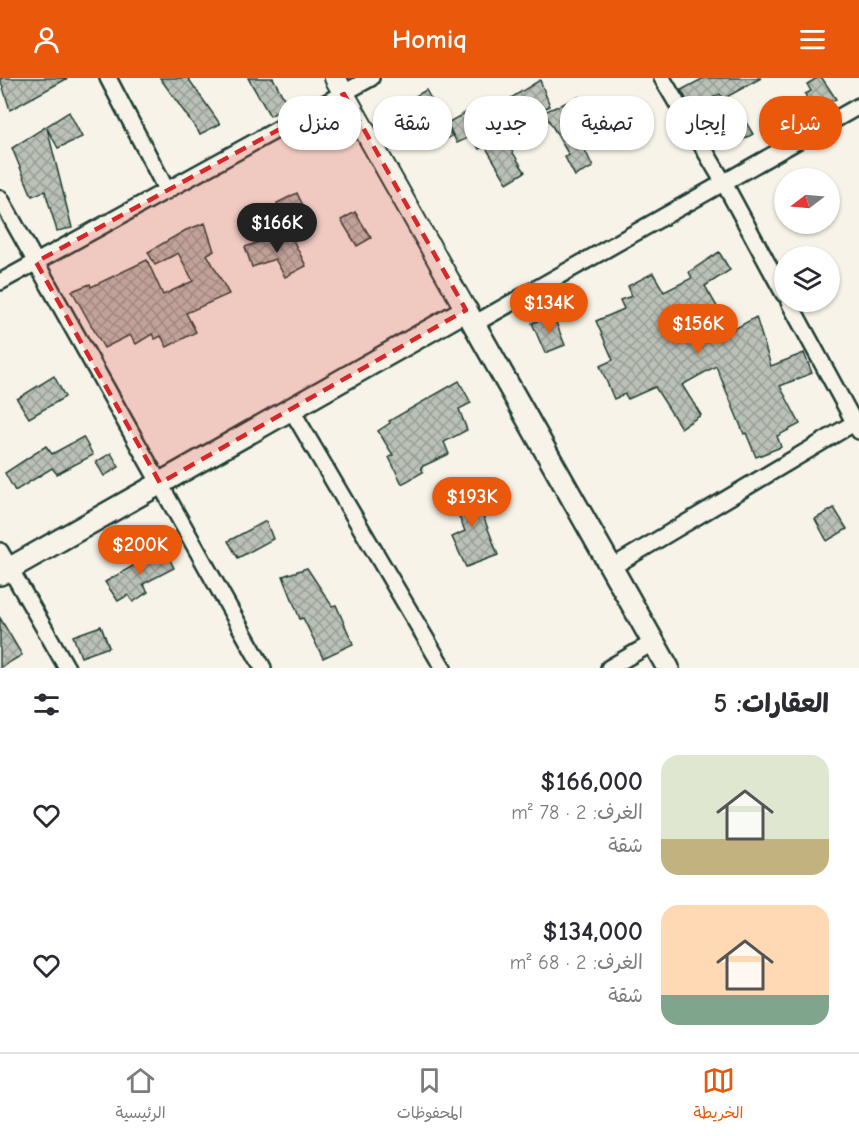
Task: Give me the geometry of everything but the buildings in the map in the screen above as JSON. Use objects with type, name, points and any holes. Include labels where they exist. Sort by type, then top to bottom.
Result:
[{"type":"main road","points":[[3,564],[160,483],[291,409],[470,317],[668,668]]},
{"type":"street","points":[[108,78],[167,191]]},
{"type":"street","points":[[0,282],[167,191],[339,86],[371,78]]},
{"type":"street","points":[[662,78],[724,183],[774,276]]},
{"type":"street","points":[[339,86],[470,317],[724,183],[859,106]]},
{"type":"street","points":[[0,198],[263,668]]},
{"type":"street","points":[[612,567],[858,424],[795,312]]},
{"type":"street","points":[[291,409],[443,668]]},
{"type":"street","points":[[3,564],[67,668]]},
{"type":"street","points":[[609,668],[654,642]]},
{"type":"highlighted area","points":[[344,94],[466,310],[160,483],[36,262]]}]
